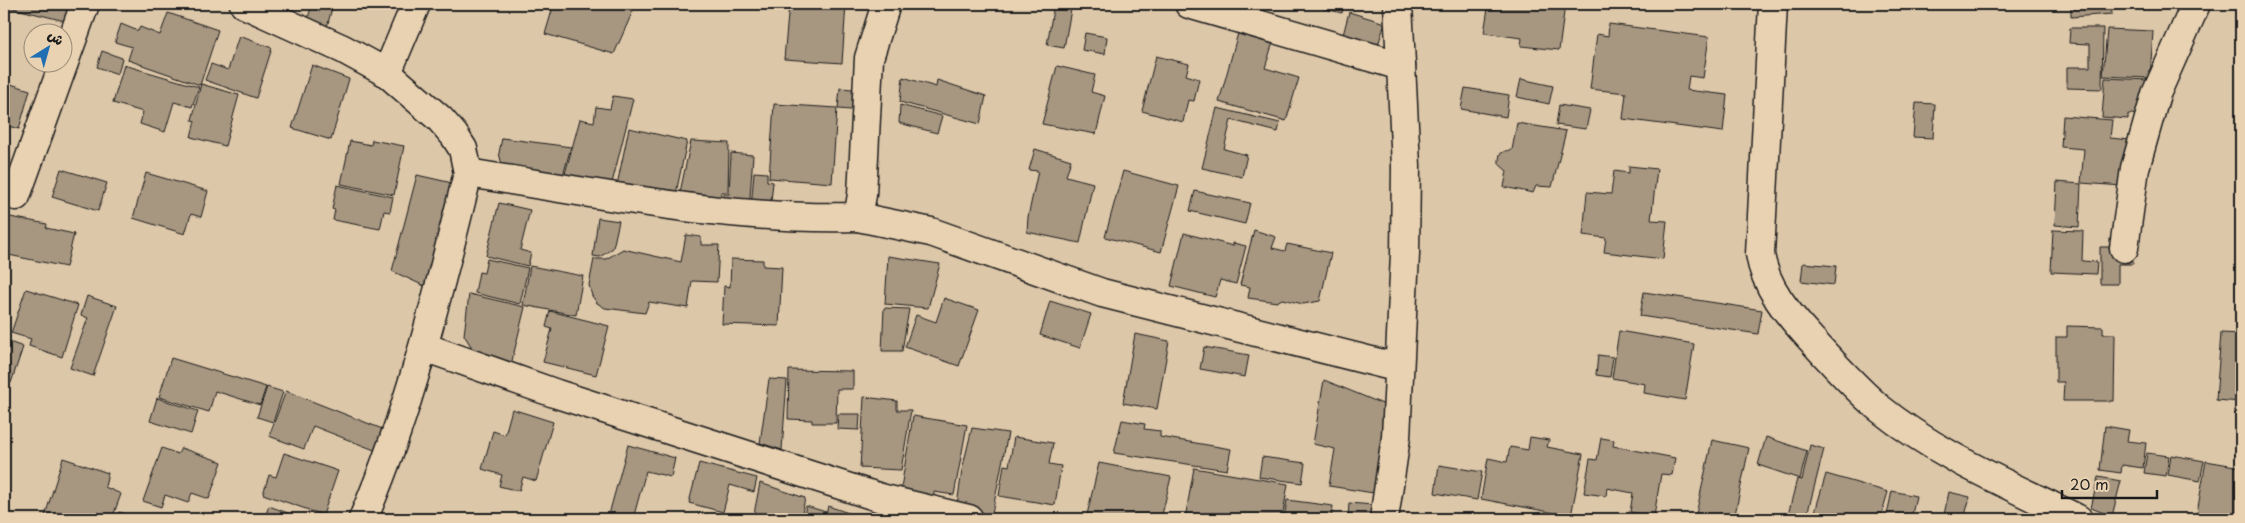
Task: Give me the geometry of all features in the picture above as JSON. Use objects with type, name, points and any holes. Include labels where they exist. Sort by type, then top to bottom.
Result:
[{"type":"street","points":[[16,196],[86,4]]},
{"type":"street","points":[[244,4],[343,49],[387,73],[440,120],[454,135],[463,149],[468,173],[424,347],[378,486],[364,519]]},
{"type":"street","points":[[387,73],[416,4]]},
{"type":"street","points":[[858,217],[862,195],[870,58],[886,4]]},
{"type":"street","points":[[1188,4],[1401,66]]},
{"type":"street","points":[[1384,519],[1396,437],[1406,166],[1398,4]]},
{"type":"street","points":[[1773,4],[1760,254],[1763,271],[1780,302],[1845,377],[1880,408],[1945,452],[2078,519]]},
{"type":"street","points":[[2124,248],[2135,168],[2156,94],[2196,4]]},
{"type":"street","points":[[468,173],[696,208],[810,218],[858,217],[930,232],[1102,293],[1399,368]]},
{"type":"street","points":[[424,347],[878,509],[969,519]]},
{"type":"building","points":[[4,4],[82,4],[77,24],[4,6]]},
{"type":"building","points":[[312,4],[333,4],[327,27],[307,22]]},
{"type":"building","points":[[554,4],[636,4],[614,54],[545,34]]},
{"type":"building","points":[[789,4],[846,4],[842,63],[784,59]]},
{"type":"building","points":[[1054,4],[1072,4],[1064,48],[1047,45]]},
{"type":"building","points":[[1304,4],[1344,4],[1342,13]]},
{"type":"building","points":[[1498,4],[1565,5],[1559,50],[1521,46],[1522,38],[1484,33],[1488,8],[1497,9]]},
{"type":"building","points":[[2071,4],[2111,4],[2112,14],[2071,17]]},
{"type":"building","points":[[1349,12],[1385,23],[1378,45],[1343,35]]},
{"type":"building","points":[[168,13],[218,30],[200,85],[128,60],[132,47],[115,42],[121,24],[138,31],[140,27],[160,35]]},
{"type":"building","points":[[1609,24],[1709,37],[1703,78],[1689,76],[1687,90],[1727,95],[1723,132],[1623,119],[1626,93],[1590,89],[1597,34],[1608,36]]},
{"type":"building","points":[[2070,28],[2103,28],[2102,89],[2067,88],[2067,67],[2090,67],[2090,44],[2069,43]]},
{"type":"building","points":[[2107,29],[2153,31],[2150,78],[2103,76]]},
{"type":"building","points":[[1085,33],[1107,37],[1105,54],[1082,50]]},
{"type":"building","points":[[1238,33],[1273,42],[1265,68],[1299,78],[1286,121],[1219,102]]},
{"type":"building","points":[[239,36],[272,48],[256,98],[205,80],[211,64],[228,70]]},
{"type":"building","points":[[102,51],[122,58],[118,74],[97,67]]},
{"type":"building","points":[[1156,56],[1189,64],[1186,75],[1199,79],[1194,101],[1188,100],[1183,122],[1142,111]]},
{"type":"building","points":[[124,65],[199,87],[192,107],[174,102],[165,132],[140,124],[143,112],[113,103]]},
{"type":"building","points":[[312,65],[349,79],[331,140],[292,128]]},
{"type":"building","points":[[1057,66],[1095,75],[1091,92],[1105,96],[1096,134],[1042,124]]},
{"type":"building","points":[[903,77],[936,87],[937,80],[986,96],[980,124],[900,102]]},
{"type":"building","points":[[2105,78],[2149,80],[2147,115],[2128,114],[2128,119],[2102,117]]},
{"type":"building","points":[[1521,79],[1553,86],[1549,104],[1517,97]]},
{"type":"building","points":[[4,82],[30,90],[19,129],[4,125]]},
{"type":"building","points":[[201,84],[239,95],[225,146],[191,137],[195,121],[192,120]]},
{"type":"building","points":[[840,88],[865,90],[864,111],[838,109]]},
{"type":"building","points":[[1465,88],[1509,95],[1506,117],[1461,109]]},
{"type":"building","points":[[613,96],[633,99],[611,187],[563,181],[580,119],[594,122],[596,107],[610,109]]},
{"type":"building","points":[[1916,103],[1935,104],[1933,138],[1913,137]]},
{"type":"building","points":[[774,104],[837,108],[832,183],[769,178]]},
{"type":"building","points":[[900,105],[942,116],[937,133],[899,123]]},
{"type":"building","points":[[1559,105],[1590,110],[1586,129],[1556,125]]},
{"type":"building","points":[[1217,108],[1280,123],[1278,132],[1231,120],[1224,149],[1247,155],[1242,177],[1202,168]]},
{"type":"building","points":[[2063,116],[2112,120],[2110,138],[2141,141],[2137,187],[2081,183],[2084,149],[2061,147]]},
{"type":"building","points":[[1517,123],[1566,131],[1552,187],[1536,186],[1533,193],[1504,187],[1507,171],[1499,164],[1500,154],[1512,150]]},
{"type":"building","points":[[629,128],[687,141],[675,198],[617,185]]},
{"type":"building","points":[[502,138],[571,147],[562,179],[502,165],[499,153]]},
{"type":"building","points":[[372,140],[404,146],[394,195],[341,184],[350,141],[371,145]]},
{"type":"building","points":[[691,141],[729,143],[728,192],[721,192],[720,202],[679,197]]},
{"type":"building","points":[[1035,149],[1071,160],[1066,176],[1093,183],[1080,243],[1027,232],[1028,217],[1038,171],[1029,170]]},
{"type":"building","points":[[731,153],[753,155],[749,211],[722,208],[723,194],[729,194]]},
{"type":"building","points":[[1629,166],[1657,169],[1651,220],[1667,221],[1663,259],[1604,252],[1606,238],[1583,235],[1587,192],[1611,194],[1614,171],[1629,173]]},
{"type":"building","points":[[61,169],[107,183],[98,211],[52,197]]},
{"type":"building","points":[[1123,171],[1179,186],[1161,252],[1105,237]]},
{"type":"building","points":[[754,172],[767,173],[767,181],[773,182],[770,211],[751,209]]},
{"type":"building","points":[[146,173],[208,191],[201,217],[191,214],[185,234],[133,218]]},
{"type":"building","points":[[417,175],[461,185],[433,290],[392,271]]},
{"type":"building","points":[[2057,182],[2081,184],[2079,227],[2055,225]]},
{"type":"building","points":[[337,185],[393,197],[390,212],[384,211],[380,229],[333,220],[335,210],[332,209]]},
{"type":"building","points":[[1195,191],[1250,203],[1245,224],[1190,211]]},
{"type":"building","points":[[499,203],[530,210],[520,250],[531,253],[528,266],[486,256]]},
{"type":"building","points":[[5,216],[47,224],[46,228],[74,234],[66,267],[4,254]]},
{"type":"building","points":[[598,218],[619,221],[613,248],[600,257],[593,256]]},
{"type":"building","points":[[1254,230],[1276,237],[1272,248],[1285,251],[1287,244],[1331,253],[1320,301],[1303,304],[1282,299],[1277,302],[1248,298],[1250,287],[1240,285]]},
{"type":"building","points":[[2053,230],[2083,231],[2082,261],[2097,262],[2096,274],[2051,272]]},
{"type":"building","points":[[1184,233],[1233,246],[1233,243],[1246,246],[1236,284],[1220,280],[1215,297],[1171,286]]},
{"type":"building","points":[[686,235],[701,237],[701,245],[719,245],[717,282],[692,281],[688,308],[649,302],[645,313],[605,308],[597,303],[592,296],[589,285],[594,259],[606,259],[623,249],[681,262]]},
{"type":"building","points":[[2100,247],[2133,247],[2133,264],[2118,264],[2118,284],[2100,284]]},
{"type":"building","points":[[888,256],[940,264],[928,308],[885,304]]},
{"type":"building","points":[[487,259],[528,268],[520,304],[475,293],[479,272],[484,273]]},
{"type":"building","points":[[731,259],[763,260],[763,266],[782,267],[779,326],[722,324],[724,286],[730,287]]},
{"type":"building","points":[[1803,263],[1836,266],[1834,285],[1801,281]]},
{"type":"building","points":[[530,266],[583,276],[576,315],[523,305]]},
{"type":"building","points":[[26,289],[78,305],[62,357],[29,346],[31,339],[11,333]]},
{"type":"building","points":[[1644,292],[1762,310],[1758,334],[1640,316]]},
{"type":"building","points":[[469,294],[525,307],[511,365],[474,351],[464,335]]},
{"type":"building","points":[[87,296],[117,306],[93,376],[70,368],[88,318],[81,315]]},
{"type":"building","points":[[944,298],[979,310],[959,366],[905,347],[916,315],[936,322]]},
{"type":"building","points":[[1050,301],[1091,314],[1080,348],[1040,335]]},
{"type":"building","points":[[884,308],[909,309],[902,351],[882,351]]},
{"type":"building","points":[[550,311],[609,326],[596,375],[543,362],[552,329],[546,327]]},
{"type":"building","points":[[2067,326],[2103,327],[2103,334],[2115,334],[2114,401],[2063,401],[2064,382],[2056,382],[2056,337],[2067,337]]},
{"type":"building","points":[[1619,331],[1694,344],[1685,400],[1644,393],[1645,384],[1612,378]]},
{"type":"building","points":[[2221,333],[2241,334],[2241,402],[2216,400]]},
{"type":"building","points":[[1135,334],[1169,341],[1157,409],[1123,403]]},
{"type":"building","points":[[4,340],[23,347],[11,383],[4,380]]},
{"type":"building","points":[[1204,347],[1249,355],[1245,377],[1200,369]]},
{"type":"building","points":[[1598,355],[1613,357],[1610,377],[1596,375]]},
{"type":"building","points":[[171,358],[266,387],[260,405],[215,391],[209,412],[159,397]]},
{"type":"building","points":[[789,370],[853,371],[853,389],[837,389],[836,423],[812,423],[812,420],[788,419]]},
{"type":"building","points":[[769,379],[787,380],[782,450],[760,443]]},
{"type":"building","points":[[1324,380],[1390,407],[1380,494],[1329,486],[1335,449],[1313,444]]},
{"type":"building","points":[[267,387],[283,392],[273,422],[257,417]]},
{"type":"building","points":[[286,391],[390,432],[382,453],[313,426],[304,449],[269,436]]},
{"type":"building","points":[[864,397],[897,401],[897,410],[911,410],[901,470],[860,468]]},
{"type":"building","points":[[157,398],[198,411],[191,434],[150,421]]},
{"type":"building","points":[[512,409],[553,422],[536,481],[523,477],[519,491],[499,486],[502,475],[482,469],[493,431],[505,435]]},
{"type":"building","points":[[838,414],[860,414],[859,430],[837,429]]},
{"type":"building","points":[[913,416],[967,425],[954,495],[934,492],[933,507],[899,500]]},
{"type":"building","points":[[1122,420],[1145,424],[1144,429],[1160,431],[1160,437],[1231,449],[1227,470],[1114,453]]},
{"type":"building","points":[[2105,426],[2129,430],[2127,441],[2146,443],[2143,468],[2122,465],[2121,473],[2100,470]]},
{"type":"building","points":[[972,428],[1008,433],[991,519],[956,512],[962,470]]},
{"type":"building","points":[[1014,437],[1053,443],[1049,464],[1061,466],[1055,505],[999,496],[1004,465],[1009,466]]},
{"type":"building","points":[[1530,437],[1549,440],[1547,447],[1583,454],[1571,516],[1481,499],[1488,458],[1507,462],[1510,447],[1528,450]]},
{"type":"building","points":[[1766,437],[1807,451],[1800,479],[1758,465]]},
{"type":"building","points":[[1601,438],[1614,440],[1613,446],[1675,458],[1672,475],[1661,474],[1654,516],[1630,512],[1633,493],[1607,488],[1606,496],[1584,493],[1590,459],[1597,460]]},
{"type":"building","points":[[1712,440],[1749,448],[1734,519],[1695,519]]},
{"type":"building","points":[[628,445],[675,458],[671,477],[646,471],[633,519],[608,518]]},
{"type":"building","points":[[1810,445],[1824,449],[1806,519],[1787,519],[1797,479],[1802,480]]},
{"type":"building","points":[[162,448],[178,454],[181,448],[222,462],[209,499],[192,493],[188,503],[165,495],[161,507],[143,501]]},
{"type":"building","points":[[284,453],[338,471],[323,515],[263,494],[269,475],[276,477]]},
{"type":"building","points":[[2147,453],[2169,456],[2166,476],[2144,473]]},
{"type":"building","points":[[2171,455],[2204,461],[2200,481],[2168,475]]},
{"type":"building","points":[[1262,457],[1305,463],[1302,483],[1259,477]]},
{"type":"building","points":[[63,458],[108,473],[105,487],[121,494],[112,519],[44,519]]},
{"type":"building","points":[[2206,461],[2241,467],[2241,519],[2197,513]]},
{"type":"building","points":[[699,463],[757,478],[754,492],[730,485],[723,512],[689,503]]},
{"type":"building","points":[[1099,463],[1171,477],[1161,519],[1086,519]]},
{"type":"building","points":[[1439,465],[1482,472],[1477,500],[1435,493]]},
{"type":"building","points":[[1194,468],[1288,484],[1282,519],[1185,519]]},
{"type":"building","points":[[1826,474],[1888,492],[1880,519],[1813,519]]},
{"type":"building","points":[[2098,477],[2121,481],[2112,516],[2091,508]]},
{"type":"building","points":[[760,483],[805,498],[801,519],[753,519]]},
{"type":"building","points":[[1892,491],[1916,496],[1911,519],[1886,519]]},
{"type":"building","points":[[1949,492],[1970,497],[1964,519],[1943,519]]},
{"type":"building","points":[[1287,500],[1333,506],[1331,519],[1284,519]]},
{"type":"building","points":[[1349,503],[1373,505],[1373,519],[1348,519]]},
{"type":"building","points":[[269,506],[304,519],[264,519]]},
{"type":"building","points":[[806,506],[826,512],[823,519],[803,519]]},
{"type":"building","points":[[828,506],[866,519],[825,519]]},
{"type":"building","points":[[119,512],[143,519],[117,519]]}]
